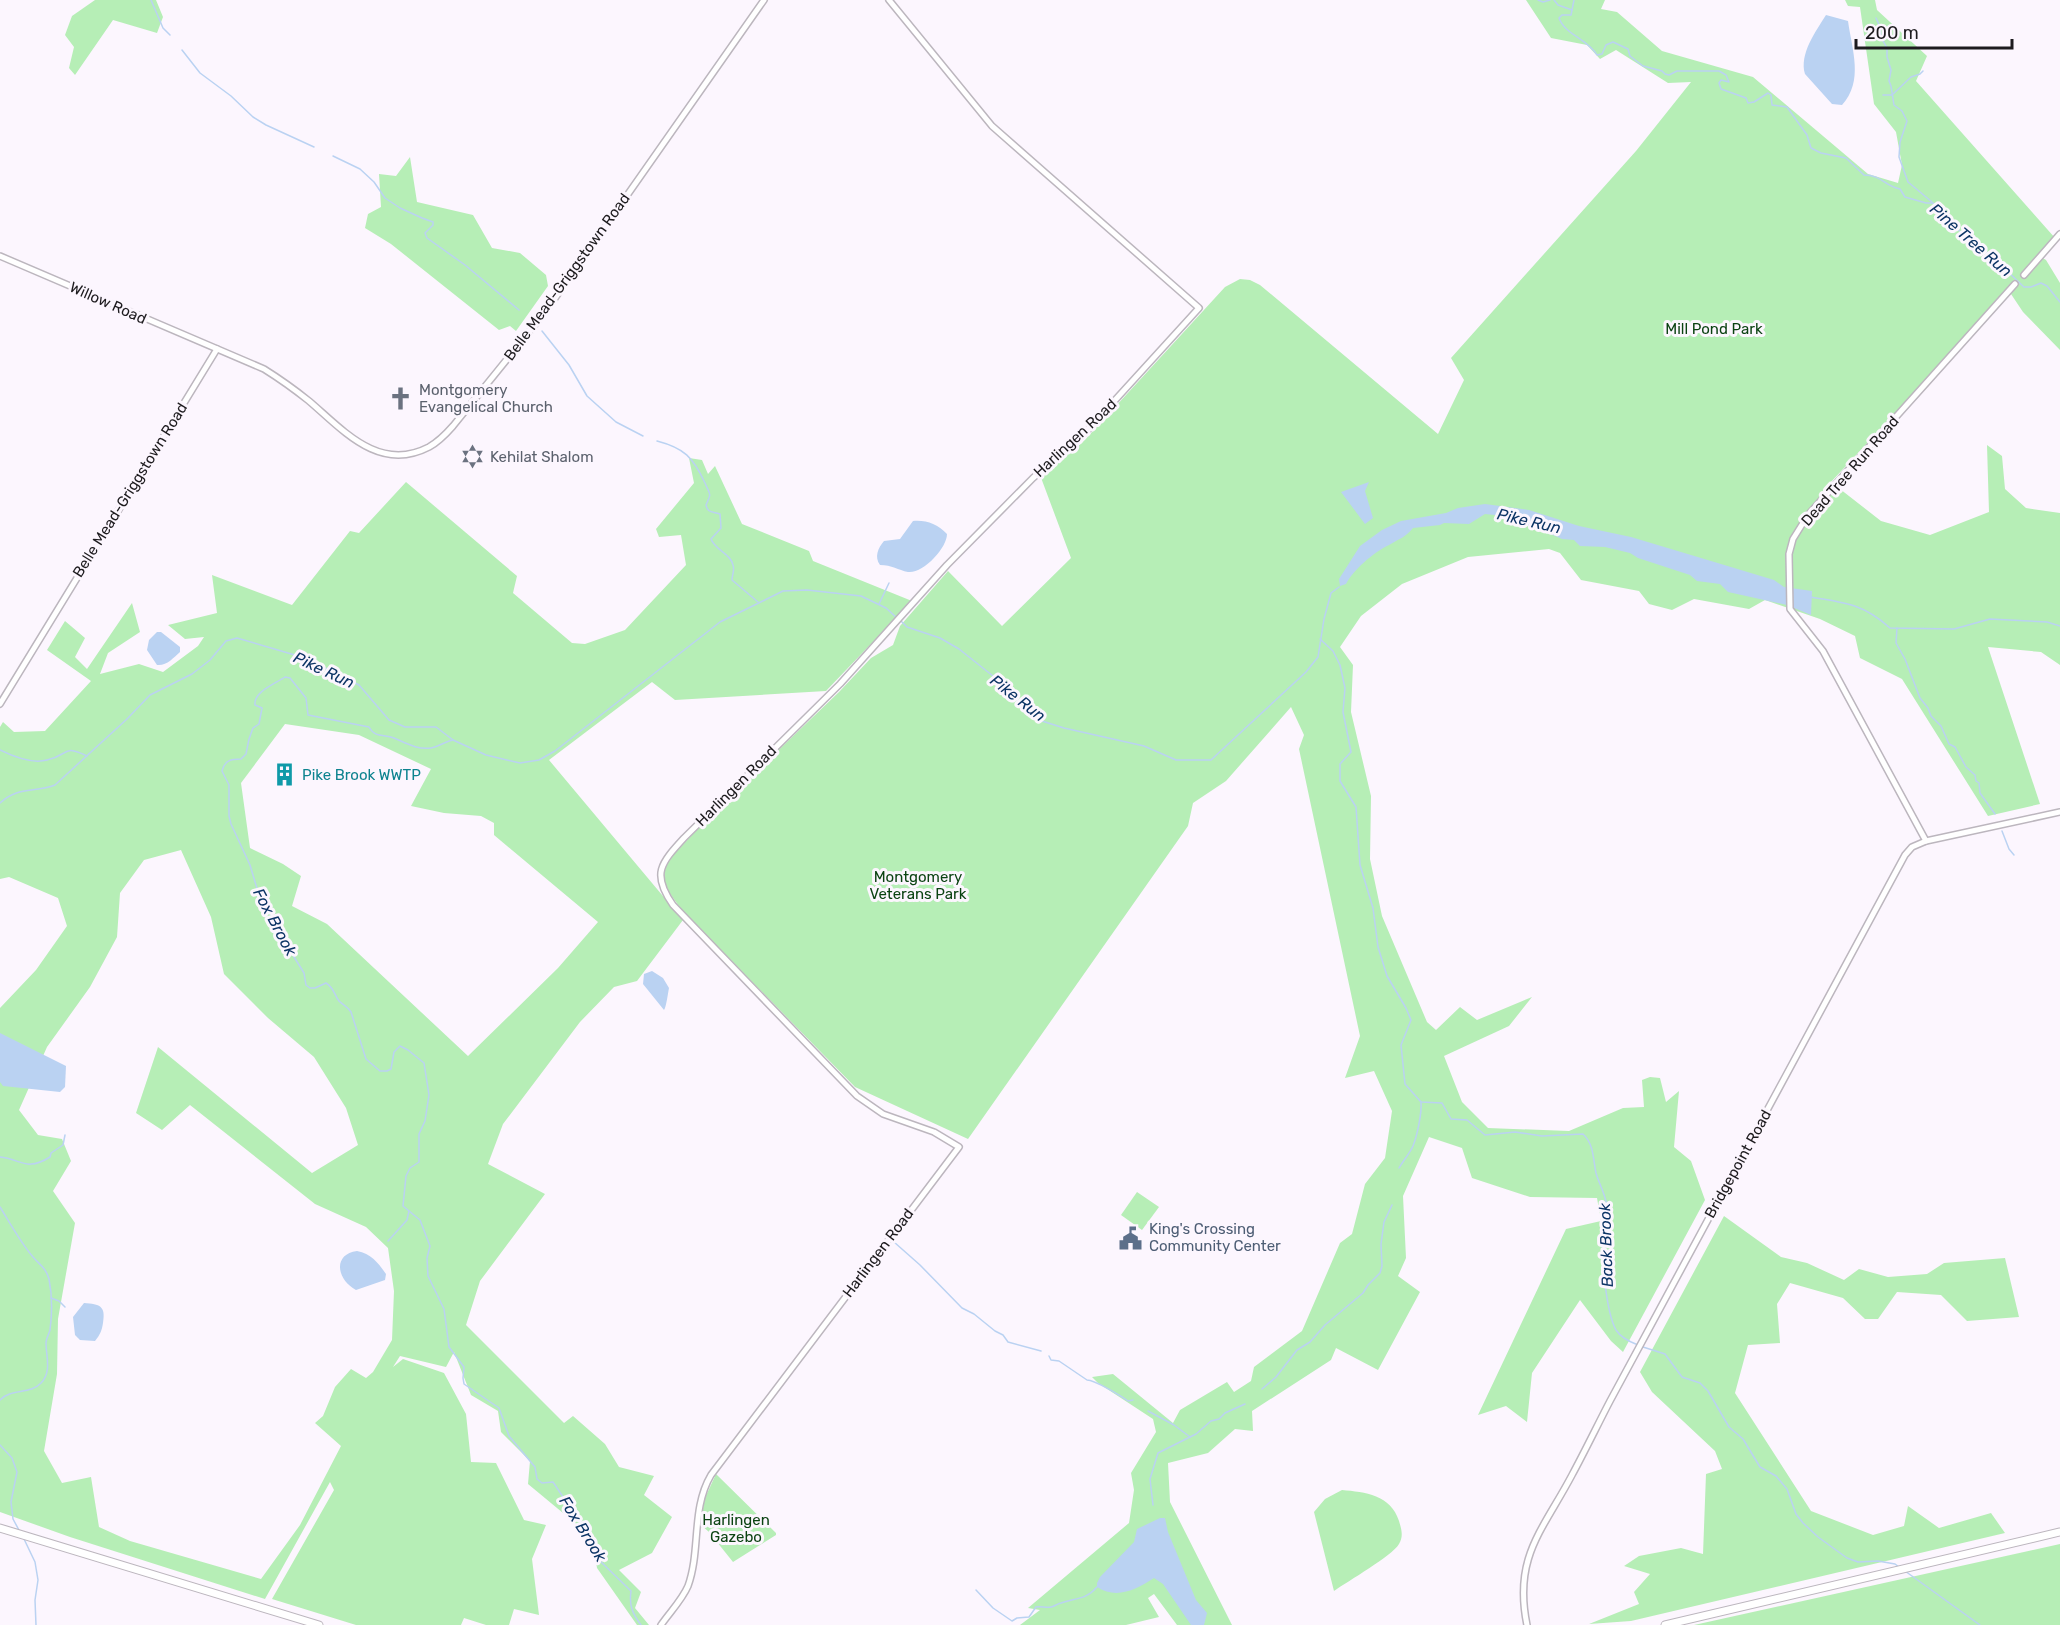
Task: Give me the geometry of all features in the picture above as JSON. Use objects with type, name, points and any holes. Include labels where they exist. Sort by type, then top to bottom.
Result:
[{"type":"highway","points":[[0,1528],[319,1625]]},
{"type":"highway","points":[[1665,1625],[2060,1532]]},
{"type":"street","name":"Belle Mead-Griggstown Road","points":[[0,704],[217,349],[264,369],[281,380],[348,435],[373,450],[407,454],[429,447],[453,426],[535,326],[765,0]]},
{"type":"street","name":"Harlingen Road","points":[[661,1625],[687,1587],[700,1503],[711,1475],[959,1147],[934,1132],[883,1114],[857,1096],[679,911],[663,890],[660,879],[664,861],[738,782],[840,684],[947,565],[1033,478],[1086,432],[1199,308],[992,126],[890,0]]},
{"type":"street","points":[[2024,275],[2060,234]]},
{"type":"street","name":"Willow Road","points":[[0,256],[217,349]]},
{"type":"street","name":"Dead Tree Run Road","points":[[1926,841],[1829,662],[1789,607],[1790,549],[1808,515],[2015,284]]},
{"type":"street","name":"Bridgepoint Road","points":[[1527,1625],[1524,1590],[1527,1566],[1532,1547],[1542,1525],[1572,1477],[1637,1351],[1905,855],[1912,847],[1926,841],[2060,812]]},
{"type":"green space","points":[[95,0],[156,0],[163,17],[157,33],[113,20],[75,75],[69,68],[74,47],[65,35],[72,16]]},
{"type":"green space","points":[[1526,0],[1605,0],[1601,9],[1617,12],[1662,51],[1753,77],[1868,174],[1898,183],[1902,165],[1896,132],[1874,104],[1860,7],[1848,6],[1845,0],[1875,0],[1877,10],[1927,56],[1916,81],[2055,238],[2039,256],[2046,260],[2060,283],[2060,350],[2023,312],[2009,291],[1831,482],[1881,521],[1930,535],[1989,512],[1987,445],[2002,456],[2005,489],[2026,508],[2060,513],[2060,665],[2041,652],[1988,647],[2040,804],[1988,816],[1902,679],[1860,658],[1855,636],[1820,619],[1765,600],[1749,609],[1694,599],[1672,610],[1649,604],[1639,591],[1581,580],[1560,553],[1549,549],[1468,557],[1402,584],[1361,616],[1340,647],[1353,665],[1351,712],[1371,796],[1370,859],[1382,916],[1427,1022],[1436,1030],[1460,1007],[1477,1020],[1532,997],[1509,1026],[1444,1056],[1462,1102],[1488,1128],[1569,1131],[1623,1108],[1644,1107],[1642,1080],[1650,1077],[1660,1078],[1666,1102],[1679,1091],[1674,1147],[1691,1161],[1705,1200],[1623,1352],[1611,1341],[1580,1300],[1532,1373],[1527,1422],[1506,1406],[1478,1415],[1566,1229],[1601,1221],[1597,1198],[1530,1197],[1472,1178],[1462,1148],[1429,1137],[1403,1196],[1406,1258],[1398,1276],[1420,1292],[1378,1370],[1336,1348],[1331,1360],[1252,1411],[1253,1431],[1235,1429],[1208,1453],[1168,1463],[1170,1502],[1232,1625],[1177,1625],[1154,1594],[1148,1598],[1159,1617],[1126,1625],[1020,1625],[1040,1610],[1028,1608],[1129,1523],[1134,1490],[1131,1473],[1156,1432],[1153,1419],[1092,1377],[1113,1374],[1173,1423],[1180,1410],[1227,1382],[1234,1392],[1251,1381],[1254,1367],[1302,1331],[1340,1243],[1352,1234],[1365,1184],[1385,1158],[1392,1111],[1374,1071],[1345,1078],[1360,1036],[1299,749],[1304,735],[1291,707],[1226,781],[1193,803],[1188,826],[968,1139],[855,1087],[681,909],[665,885],[666,866],[674,854],[716,810],[839,692],[871,658],[893,645],[900,626],[948,571],[1002,626],[1071,558],[1040,475],[1082,443],[1225,287],[1240,279],[1250,280],[1260,285],[1438,434],[1464,380],[1451,358],[1636,151],[1691,82],[1668,83],[1616,50],[1600,59],[1587,45],[1551,38]]},
{"type":"green space","points":[[410,157],[417,202],[473,215],[492,248],[520,253],[546,275],[548,286],[516,331],[510,326],[499,330],[391,244],[365,228],[368,214],[381,207],[379,174],[396,176]]},
{"type":"green space","points":[[689,458],[702,460],[708,474],[715,466],[742,524],[809,551],[813,561],[912,601],[826,691],[675,700],[652,682],[549,760],[683,920],[637,981],[614,987],[580,1022],[503,1124],[488,1164],[545,1194],[480,1281],[466,1325],[564,1423],[573,1416],[605,1444],[619,1467],[654,1476],[644,1495],[672,1517],[652,1553],[619,1570],[641,1592],[635,1608],[649,1625],[637,1625],[597,1568],[592,1537],[528,1484],[530,1461],[501,1432],[498,1411],[471,1395],[454,1352],[446,1367],[400,1356],[393,1367],[403,1359],[444,1373],[466,1414],[471,1462],[496,1463],[524,1520],[546,1525],[532,1559],[539,1615],[514,1609],[509,1625],[486,1625],[464,1618],[461,1625],[356,1625],[272,1599],[334,1490],[330,1482],[265,1599],[70,1537],[0,1512],[0,1008],[36,970],[67,926],[58,898],[9,877],[0,879],[0,727],[3,722],[14,732],[45,731],[91,681],[47,650],[65,621],[85,638],[75,657],[87,669],[132,603],[140,632],[108,653],[100,674],[139,664],[163,672],[198,646],[204,637],[185,639],[168,625],[217,613],[212,575],[292,605],[350,531],[359,533],[406,482],[517,576],[513,593],[572,643],[585,644],[625,630],[686,565],[681,535],[659,537],[656,529],[694,483]],"holes":[[[285,724],[359,735],[431,769],[411,806],[444,813],[481,816],[494,823],[494,835],[598,922],[558,968],[468,1056],[327,924],[292,906],[301,876],[283,864],[250,848],[241,783]],[[181,850],[211,917],[224,974],[268,1018],[314,1057],[346,1108],[358,1145],[312,1173],[158,1047],[136,1113],[162,1130],[190,1105],[315,1204],[366,1227],[388,1248],[394,1291],[392,1340],[373,1372],[366,1378],[351,1369],[335,1387],[323,1416],[315,1423],[341,1446],[300,1525],[261,1579],[130,1541],[99,1527],[91,1477],[62,1483],[44,1451],[57,1374],[58,1319],[75,1223],[53,1191],[71,1161],[62,1139],[38,1135],[19,1110],[47,1047],[90,987],[117,937],[120,893],[144,860]]]},
{"type":"green space","points":[[1137,1192],[1159,1207],[1142,1230],[1121,1215]]},
{"type":"green space","points":[[1724,1216],[1781,1257],[1807,1263],[1844,1280],[1859,1269],[1888,1277],[1927,1274],[1944,1263],[2005,1258],[2019,1317],[1967,1321],[1941,1295],[1897,1292],[1878,1319],[1865,1319],[1843,1298],[1790,1283],[1777,1304],[1780,1343],[1748,1345],[1735,1393],[1811,1511],[1873,1535],[1904,1526],[1908,1506],[1939,1528],[1991,1513],[2005,1533],[1631,1621],[1589,1624],[1639,1604],[1634,1592],[1650,1574],[1624,1566],[1639,1556],[1681,1548],[1703,1554],[1706,1474],[1722,1469],[1715,1451],[1652,1392],[1640,1372]]},
{"type":"green space","name":"Harlingen Gazebo","points":[[716,1474],[776,1533],[733,1562],[701,1525],[704,1500]]},
{"type":"green space","points":[[1342,1490],[1368,1494],[1384,1500],[1395,1512],[1402,1535],[1399,1544],[1388,1555],[1334,1591],[1314,1512],[1325,1499]]},
{"type":"green space","points":[[2060,1544],[2060,1625],[1694,1625]]},
{"type":"water","points":[[1826,15],[1848,21],[1854,54],[1853,86],[1842,105],[1832,104],[1805,74],[1806,51]]},
{"type":"water","points":[[1369,482],[1365,491],[1373,518],[1365,524],[1341,492]]},
{"type":"water","points":[[1485,504],[1529,510],[1579,526],[1631,537],[1774,580],[1784,587],[1812,591],[1811,615],[1787,605],[1728,592],[1720,584],[1697,581],[1690,575],[1638,558],[1630,553],[1605,547],[1580,546],[1574,540],[1562,539],[1537,528],[1514,523],[1504,516],[1485,514],[1469,524],[1444,523],[1413,528],[1405,536],[1370,557],[1346,584],[1340,586],[1339,579],[1360,546],[1382,530],[1401,521]]},
{"type":"water","points":[[913,521],[931,523],[947,534],[939,553],[927,565],[914,572],[880,565],[877,556],[884,541],[900,539]]},
{"type":"water","points":[[157,632],[161,632],[180,647],[180,652],[161,665],[157,665],[147,650],[149,640]]},
{"type":"water","points":[[652,971],[663,978],[669,988],[664,1010],[643,984],[644,974]]},
{"type":"water","points":[[0,1033],[66,1066],[65,1087],[60,1092],[3,1086],[0,1082]]},
{"type":"water","points":[[357,1251],[367,1254],[377,1263],[386,1274],[385,1280],[356,1290],[344,1280],[340,1268],[341,1262],[349,1253]]},
{"type":"water","points":[[84,1303],[98,1305],[103,1309],[103,1323],[95,1341],[80,1340],[75,1335],[73,1317]]},
{"type":"water","points":[[1160,1518],[1165,1518],[1168,1532],[1196,1600],[1207,1613],[1204,1625],[1191,1625],[1163,1584],[1154,1578],[1127,1592],[1112,1593],[1097,1587],[1100,1577],[1134,1542],[1137,1529]]},
{"type":"waterway","points":[[151,0],[163,28],[170,35]]},
{"type":"waterway","name":"Pine Tree Run","points":[[1538,0],[1543,2],[1550,0]]},
{"type":"waterway","name":"Pine Tree Run","points":[[1554,0],[1558,5],[1572,10],[1571,15],[1562,15],[1559,18],[1562,24],[1597,55],[1602,54],[1606,45],[1613,42],[1628,49],[1630,56],[1643,66],[1665,74],[1669,75],[1677,71],[1719,71],[1726,75],[1729,82],[1721,80],[1719,83],[1721,89],[1746,98],[1748,103],[1768,93],[1771,95],[1772,105],[1787,107],[1807,135],[1811,148],[1821,153],[1846,158],[1864,175],[1870,175],[1900,189],[1905,197],[1933,203],[1938,214],[1989,254],[2024,287],[2041,283],[2047,286],[2060,302]]},
{"type":"waterway","points":[[1572,10],[1574,0]]},
{"type":"waterway","points":[[1876,18],[1881,37],[1887,48],[1891,70],[1889,81],[1894,105],[1902,111],[1907,121],[1900,142],[1899,157],[1908,182],[1932,202]]},
{"type":"waterway","points":[[182,50],[200,73],[231,96],[253,117],[314,147]]},
{"type":"waterway","points":[[1883,95],[1892,95],[1911,77],[1923,71]]},
{"type":"waterway","points":[[333,156],[360,169],[374,182],[385,198],[400,208],[433,222],[425,233],[427,238],[465,265],[519,310]]},
{"type":"waterway","points":[[542,331],[569,365],[587,396],[616,422],[643,436]]},
{"type":"waterway","points":[[657,441],[681,451],[696,466],[710,494],[707,508],[709,511],[720,514],[721,528],[711,539],[732,561],[734,569],[732,580],[758,602]]},
{"type":"waterway","points":[[879,604],[889,583]]},
{"type":"waterway","name":"Pike Run","points":[[901,621],[907,627],[940,638],[959,649],[998,680],[1042,721],[1144,746],[1176,760],[1211,760],[1306,672],[1318,657],[1331,593],[1339,587]]},
{"type":"waterway","name":"Pike Run","points":[[0,803],[13,794],[55,785],[150,695],[192,674],[210,660],[226,641],[237,638],[305,658],[359,685],[389,720],[405,727],[436,727],[453,740],[486,755],[520,763],[539,760],[555,751],[720,622],[783,591],[807,590],[861,596],[886,608],[897,618]]},
{"type":"waterway","name":"Pike Run","points":[[1810,597],[1853,605],[1871,614],[1890,628],[1954,629],[1990,619],[2047,622],[2060,626]]},
{"type":"waterway","points":[[1897,628],[1896,643],[1905,659],[1920,698],[1931,716],[1941,726],[1949,744],[1955,747],[1966,767],[1975,775],[1980,793],[1995,814]]},
{"type":"waterway","name":"Back Brook","points":[[1320,639],[1333,651],[1340,665],[1345,688],[1343,712],[1351,752],[1340,764],[1340,781],[1356,807],[1360,865],[1373,908],[1378,947],[1387,976],[1411,1020],[1401,1045],[1405,1084],[1421,1102],[1442,1103],[1451,1119],[1467,1120],[1485,1135],[1515,1132],[1542,1136],[1583,1134],[1587,1138],[1607,1207],[1603,1256],[1609,1310],[1618,1333],[1638,1345]]},
{"type":"waterway","name":"Fox Brook","points":[[453,740],[434,747],[421,748],[377,734],[369,727],[308,715],[306,698],[290,678],[285,677],[257,696],[255,705],[262,708],[259,724],[253,728],[246,754],[241,759],[229,761],[223,767],[222,771],[229,785],[229,816],[250,865],[261,902],[278,923],[286,944],[304,973],[306,985],[315,988],[326,983],[331,987],[339,1001],[351,1012],[366,1059],[380,1071],[391,1069],[394,1052],[400,1046],[424,1063],[429,1095],[425,1121],[419,1134],[419,1162],[410,1168],[406,1176],[403,1206],[420,1220],[430,1246],[427,1258],[428,1276],[444,1309],[449,1347],[464,1367],[464,1384],[499,1408],[509,1436],[535,1467],[537,1479],[542,1483],[553,1482],[590,1537],[598,1559],[631,1591],[632,1609],[641,1625]]},
{"type":"waterway","points":[[0,750],[35,761],[54,758],[69,751],[87,756]]},
{"type":"waterway","points":[[2002,831],[2014,855]]},
{"type":"waterway","points":[[1399,1168],[1415,1142],[1421,1102]]},
{"type":"waterway","points":[[0,1157],[35,1164],[50,1157],[51,1153],[63,1145],[65,1135]]},
{"type":"waterway","points":[[1262,1389],[1276,1377],[1297,1350],[1310,1342],[1325,1325],[1363,1293],[1380,1273],[1384,1222],[1392,1205]]},
{"type":"waterway","points":[[0,1207],[24,1245],[46,1272],[50,1285],[51,1304],[50,1330],[46,1340],[48,1364],[44,1379],[37,1387],[4,1396],[0,1400]]},
{"type":"waterway","points":[[388,1241],[407,1220],[409,1211]]},
{"type":"waterway","points":[[894,1242],[962,1308],[1003,1335],[1008,1342],[1041,1351]]},
{"type":"waterway","points":[[51,1298],[59,1301],[65,1307]]},
{"type":"waterway","name":"Back Brook","points":[[1643,1347],[1665,1354],[1682,1377],[1700,1383],[1708,1391],[1729,1427],[1743,1439],[1760,1467],[1776,1476],[1787,1489],[1796,1514],[1818,1537],[1847,1558],[1858,1562],[1878,1561],[1899,1567]]},
{"type":"waterway","points":[[1049,1356],[1051,1360],[1059,1361],[1087,1380],[1102,1385],[1128,1401],[1133,1400]]},
{"type":"waterway","points":[[1153,1505],[1150,1479],[1158,1453],[1196,1434],[1211,1421],[1245,1404]]},
{"type":"waterway","points":[[1148,1411],[1190,1437]]},
{"type":"waterway","points":[[0,1445],[12,1458],[17,1472],[11,1502],[13,1519],[20,1532]]},
{"type":"waterway","points":[[24,1539],[35,1562],[38,1580],[35,1600],[36,1625]]},
{"type":"waterway","name":"Back Brook","points":[[1905,1571],[1980,1625]]},
{"type":"waterway","points":[[976,1590],[993,1608],[1012,1621],[1029,1617],[1036,1607],[1052,1607],[1084,1596],[1097,1587]]},
{"type":"place","name":"Montgomery Evangelical Church","points":[[401,399]]},
{"type":"place","name":"Kehilat Shalom","points":[[472,457]]},
{"type":"place","name":"Pike Brook WWTP","points":[[284,775]]},
{"type":"place","name":"King's Crossing Community Center","points":[[1131,1238]]},
{"type":"park label","name":"Mill Pond Park","points":[[1714,329]]},
{"type":"park label","name":"Montgomery Veterans Park","points":[[918,886]]}]
